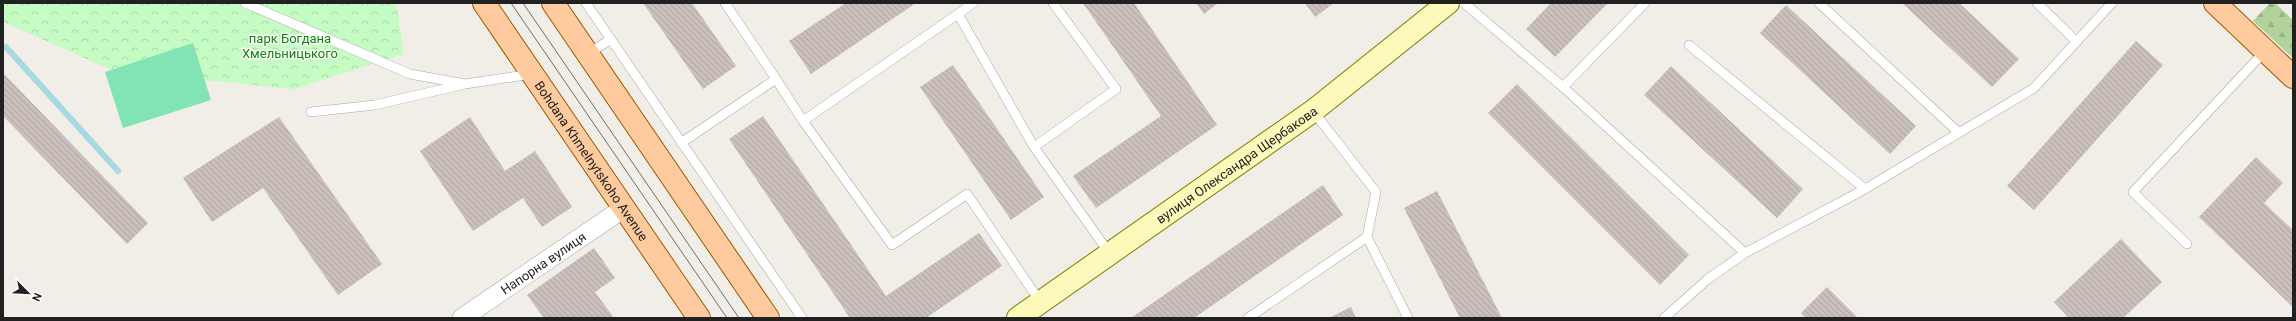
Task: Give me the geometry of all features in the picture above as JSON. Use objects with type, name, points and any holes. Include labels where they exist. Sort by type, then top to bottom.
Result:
[{"type":"main road","name":"Bohdana Khmelnytskoho Avenue","points":[[484,3],[699,318]]},
{"type":"main road","points":[[553,3],[768,318]]},
{"type":"main road","points":[[2215,3],[2293,77]]},
{"type":"street","name":"вулиця Олександра Щербакова","points":[[1018,318],[1313,110],[1448,3]]},
{"type":"street","name":"Напорна вулиця","points":[[462,318],[624,208]]},
{"type":"lane","points":[[245,3],[410,74],[465,84]]},
{"type":"lane","points":[[586,3],[802,318]]},
{"type":"lane","points":[[725,3],[804,121],[892,245],[967,194],[1040,303]]},
{"type":"lane","points":[[804,121],[973,3]]},
{"type":"lane","points":[[1034,147],[1116,89],[1054,3]]},
{"type":"lane","points":[[1464,3],[1563,87],[1745,253]]},
{"type":"lane","points":[[1563,87],[1645,3]]},
{"type":"lane","points":[[1820,3],[1958,132]]},
{"type":"lane","points":[[2037,3],[2076,41]]},
{"type":"lane","points":[[1664,318],[1708,279],[1745,253],[1865,189],[1958,132],[2034,88],[2112,3]]},
{"type":"lane","points":[[958,14],[1034,147],[1110,254]]},
{"type":"lane","points":[[588,54],[611,39]]},
{"type":"lane","points":[[1689,44],[1865,189]]},
{"type":"lane","points":[[2187,244],[2133,192],[2265,51]]},
{"type":"lane","points":[[311,112],[374,104],[465,84],[533,74]]},
{"type":"lane","points":[[681,143],[776,79]]},
{"type":"lane","points":[[1313,110],[1376,192],[1367,237],[1408,318]]},
{"type":"lane","points":[[1248,318],[1367,237]]},
{"type":"green space","name":"парк Богдана Хмельницького","points":[[3,3],[396,3],[404,54],[294,89],[114,71],[3,22]]},
{"type":"green space","points":[[2270,3],[2275,3],[2293,20],[2293,58],[2253,21]]},
{"type":"green space","points":[[193,43],[211,100],[123,128],[105,72]]},
{"type":"building","points":[[643,3],[692,3],[736,66],[703,89]]},
{"type":"building","points":[[846,3],[916,3],[811,74],[789,41]]},
{"type":"building","points":[[1083,3],[1134,3],[1217,125],[1096,208],[1073,176],[1161,116]]},
{"type":"building","points":[[1196,3],[1218,3],[1204,14]]},
{"type":"building","points":[[1305,3],[1334,3],[1315,17]]},
{"type":"building","points":[[1551,3],[1608,3],[1555,57],[1526,29]]},
{"type":"building","points":[[1902,3],[1959,3],[2019,59],[1992,87]]},
{"type":"building","points":[[1786,5],[1916,126],[1890,154],[1760,33]]},
{"type":"building","points":[[2136,41],[2163,65],[2034,210],[2007,186]]},
{"type":"building","points":[[953,65],[1044,197],[1011,220],[920,87]]},
{"type":"building","points":[[1671,66],[1803,189],[1777,218],[1644,95]]},
{"type":"building","points":[[3,73],[148,223],[127,244],[3,116]]},
{"type":"building","points":[[1517,84],[1689,255],[1660,285],[1488,113]]},
{"type":"building","points":[[763,116],[886,296],[979,233],[1002,266],[926,318],[850,318],[729,139]]},
{"type":"building","points":[[279,117],[382,264],[338,295],[263,188],[212,222],[183,178]]},
{"type":"building","points":[[470,117],[505,171],[535,151],[572,207],[542,227],[523,198],[473,231],[420,151]]},
{"type":"building","points":[[2256,157],[2283,183],[2264,203],[2293,230],[2293,307],[2199,217]]},
{"type":"building","points":[[1323,185],[1343,215],[1194,318],[1131,318]]},
{"type":"building","points":[[1437,191],[1502,318],[1460,318],[1404,208]]},
{"type":"building","points":[[2121,239],[2162,282],[2123,318],[2069,318],[2054,302]]},
{"type":"building","points":[[594,248],[615,278],[595,292],[614,318],[544,318],[527,295]]},
{"type":"building","points":[[1827,287],[1858,318],[1806,318],[1801,313]]},
{"type":"building","points":[[1351,307],[1356,318],[1329,318]]},
{"type":"waterway","points":[[3,47],[6,47],[118,171]]},
{"type":"tram line","points":[[511,3],[727,318]]},
{"type":"tram line","points":[[523,3],[739,318]]}]
